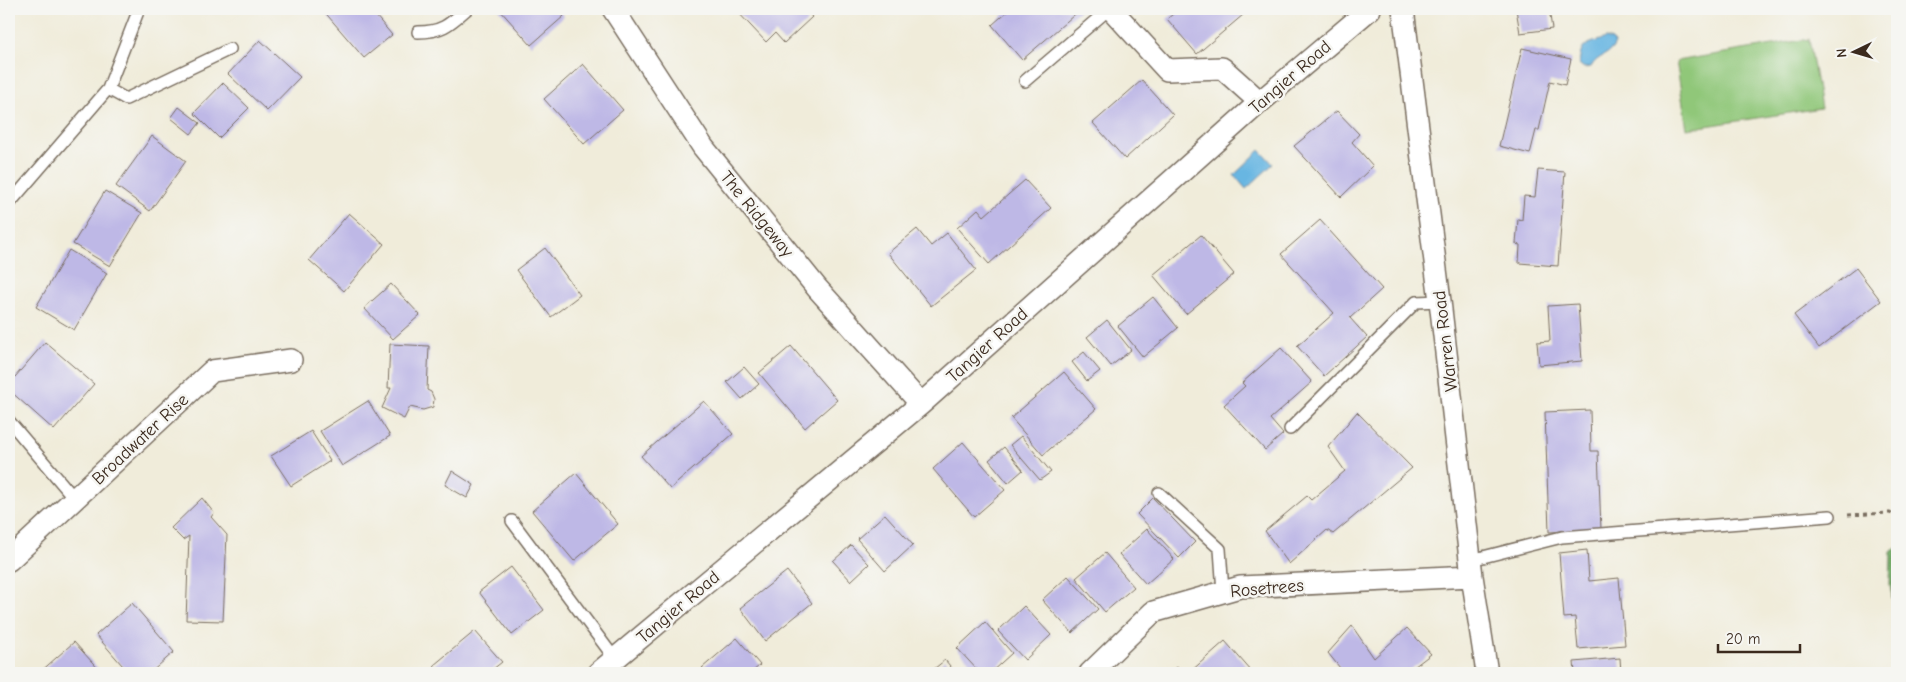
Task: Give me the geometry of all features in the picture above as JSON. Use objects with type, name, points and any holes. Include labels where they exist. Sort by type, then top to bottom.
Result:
[{"type":"street","name":"The Ridgeway","points":[[613,9],[703,147],[817,288],[921,404]]},
{"type":"street","points":[[1110,9],[1167,70],[1222,68],[1260,102]]},
{"type":"street","name":"Tangier Road","points":[[598,673],[921,404],[1260,102],[1370,9]]},
{"type":"street","name":"Warren Road","points":[[1403,9],[1471,568],[1487,673]]},
{"type":"street","name":"Broadwater Rise","points":[[9,560],[212,371],[290,360]]},
{"type":"street","name":"Rosetrees","points":[[1090,673],[1153,612],[1240,587],[1471,568]]},
{"type":"lane","points":[[9,204],[108,89],[139,9]]},
{"type":"lane","points":[[418,32],[434,32],[452,22],[467,9]]},
{"type":"lane","points":[[1025,81],[1110,9]]},
{"type":"lane","points":[[108,89],[126,99],[230,49]]},
{"type":"lane","points":[[1290,428],[1416,302],[1440,301]]},
{"type":"lane","points":[[9,421],[75,499]]},
{"type":"lane","points":[[1159,493],[1220,548],[1223,592]]},
{"type":"lane","points":[[1471,568],[1562,537],[1830,516]]},
{"type":"lane","points":[[512,521],[615,659]]},
{"type":"path","points":[[1830,516],[1890,512],[1897,518]]},
{"type":"green space","points":[[1809,39],[1821,108],[1687,129],[1676,61]]},
{"type":"green space","points":[[1897,546],[1897,632],[1890,584],[1891,552]]},
{"type":"water","points":[[1606,38],[1615,43],[1610,51],[1591,67],[1584,68],[1579,64],[1581,52],[1586,45]]},
{"type":"water","points":[[1260,150],[1273,164],[1246,189],[1234,175]]},
{"type":"building","points":[[322,9],[370,9],[392,35],[364,58]]},
{"type":"building","points":[[499,9],[558,9],[564,16],[531,45]]},
{"type":"building","points":[[735,9],[805,9],[812,17],[784,43],[775,33],[766,42]]},
{"type":"building","points":[[1010,9],[1081,9],[1022,60],[992,25]]},
{"type":"building","points":[[1179,9],[1250,9],[1197,54],[1167,19]]},
{"type":"building","points":[[1516,9],[1549,9],[1552,29],[1520,33]]},
{"type":"building","points":[[260,40],[300,77],[267,111],[228,74]]},
{"type":"building","points":[[1522,48],[1571,59],[1565,85],[1550,81],[1539,130],[1536,130],[1530,154],[1499,146]]},
{"type":"building","points":[[583,64],[623,110],[584,144],[544,99]]},
{"type":"building","points":[[1142,80],[1173,115],[1125,159],[1093,123]]},
{"type":"building","points":[[223,83],[249,108],[219,138],[194,113]]},
{"type":"building","points":[[179,107],[200,123],[191,134],[171,118]]},
{"type":"building","points":[[1337,111],[1359,134],[1352,142],[1373,166],[1341,197],[1294,146]]},
{"type":"building","points":[[152,136],[186,161],[150,211],[116,186]]},
{"type":"building","points":[[1538,170],[1565,172],[1558,266],[1519,263],[1520,245],[1516,244],[1518,219],[1522,220],[1524,196],[1535,197]]},
{"type":"building","points":[[1025,180],[1051,208],[989,264],[957,228],[978,209],[984,216]]},
{"type":"building","points":[[105,191],[142,213],[110,266],[73,244]]},
{"type":"building","points":[[349,213],[384,244],[344,291],[309,260]]},
{"type":"building","points":[[1320,220],[1382,289],[1350,318],[1367,337],[1324,376],[1297,346],[1334,313],[1281,254]]},
{"type":"building","points":[[917,229],[931,246],[947,233],[976,270],[931,306],[888,253]]},
{"type":"building","points":[[1201,235],[1234,274],[1186,314],[1153,275]]},
{"type":"building","points":[[545,248],[580,295],[551,317],[516,270]]},
{"type":"building","points":[[69,250],[107,273],[74,330],[36,307]]},
{"type":"building","points":[[1856,268],[1881,301],[1819,348],[1794,315]]},
{"type":"building","points":[[391,284],[420,315],[393,339],[364,308]]},
{"type":"building","points":[[1153,297],[1178,328],[1143,357],[1118,326]]},
{"type":"building","points":[[1578,304],[1582,361],[1539,365],[1537,342],[1550,341],[1548,306]]},
{"type":"building","points":[[1107,320],[1131,350],[1111,366],[1087,337]]},
{"type":"building","points":[[45,342],[94,384],[54,430],[9,390],[9,384]]},
{"type":"building","points":[[390,344],[429,346],[427,390],[431,392],[434,399],[433,407],[423,410],[410,407],[404,419],[382,408],[391,388],[388,388]]},
{"type":"building","points":[[791,346],[837,400],[805,428],[759,373]]},
{"type":"building","points":[[1281,348],[1312,382],[1270,419],[1283,434],[1265,450],[1224,405],[1245,386],[1242,383]]},
{"type":"building","points":[[1084,352],[1100,371],[1087,381],[1072,362]]},
{"type":"building","points":[[744,367],[759,384],[742,399],[727,382]]},
{"type":"building","points":[[1064,372],[1096,409],[1043,455],[1011,418]]},
{"type":"building","points":[[368,401],[390,436],[342,466],[320,431]]},
{"type":"building","points":[[704,401],[733,434],[670,489],[641,456]]},
{"type":"building","points":[[1590,410],[1591,451],[1598,451],[1601,530],[1549,532],[1545,412]]},
{"type":"building","points":[[1357,412],[1412,468],[1333,534],[1327,530],[1289,564],[1265,531],[1307,496],[1311,500],[1345,471],[1328,447]]},
{"type":"building","points":[[311,431],[330,461],[291,486],[271,456]]},
{"type":"building","points":[[1021,436],[1051,472],[1040,480],[1010,445]]},
{"type":"building","points":[[963,442],[1005,490],[974,517],[933,469]]},
{"type":"building","points":[[1004,447],[1023,470],[1008,483],[989,460]]},
{"type":"building","points":[[452,471],[474,485],[467,498],[445,485]]},
{"type":"building","points":[[576,473],[618,524],[574,561],[532,511]]},
{"type":"building","points":[[202,498],[214,513],[211,517],[227,535],[223,621],[186,620],[189,536],[183,540],[171,528]]},
{"type":"building","points":[[1153,498],[1195,542],[1179,558],[1137,514]]},
{"type":"building","points":[[885,514],[913,545],[885,571],[857,539]]},
{"type":"building","points":[[1147,529],[1174,559],[1146,584],[1119,554]]},
{"type":"building","points":[[851,545],[869,564],[851,581],[833,561]]},
{"type":"building","points":[[1587,550],[1589,581],[1619,578],[1625,645],[1578,649],[1575,617],[1564,618],[1559,553]]},
{"type":"building","points":[[1105,553],[1134,587],[1105,612],[1076,578]]},
{"type":"building","points":[[511,567],[544,610],[512,635],[479,592]]},
{"type":"building","points":[[787,571],[812,603],[765,641],[740,608]]},
{"type":"building","points":[[1068,576],[1098,609],[1072,633],[1042,600]]},
{"type":"building","points":[[132,603],[174,652],[150,673],[129,673],[96,635]]},
{"type":"building","points":[[1024,606],[1051,635],[1025,660],[998,631]]},
{"type":"building","points":[[985,622],[1012,653],[990,673],[980,673],[957,648]]},
{"type":"building","points":[[1352,626],[1374,658],[1407,628],[1431,654],[1406,673],[1344,673],[1328,653]]},
{"type":"building","points":[[475,631],[502,662],[488,673],[440,673],[434,665]]},
{"type":"building","points":[[737,638],[760,665],[751,673],[707,673],[702,668]]},
{"type":"building","points":[[1225,641],[1252,672],[1190,672]]},
{"type":"building","points":[[74,642],[102,673],[39,673]]},
{"type":"building","points":[[1620,658],[1621,673],[1575,673],[1574,662]]},
{"type":"building","points":[[945,660],[956,673],[929,673]]},
{"type":"building","points":[[1177,667],[1182,673],[1170,673]]}]
